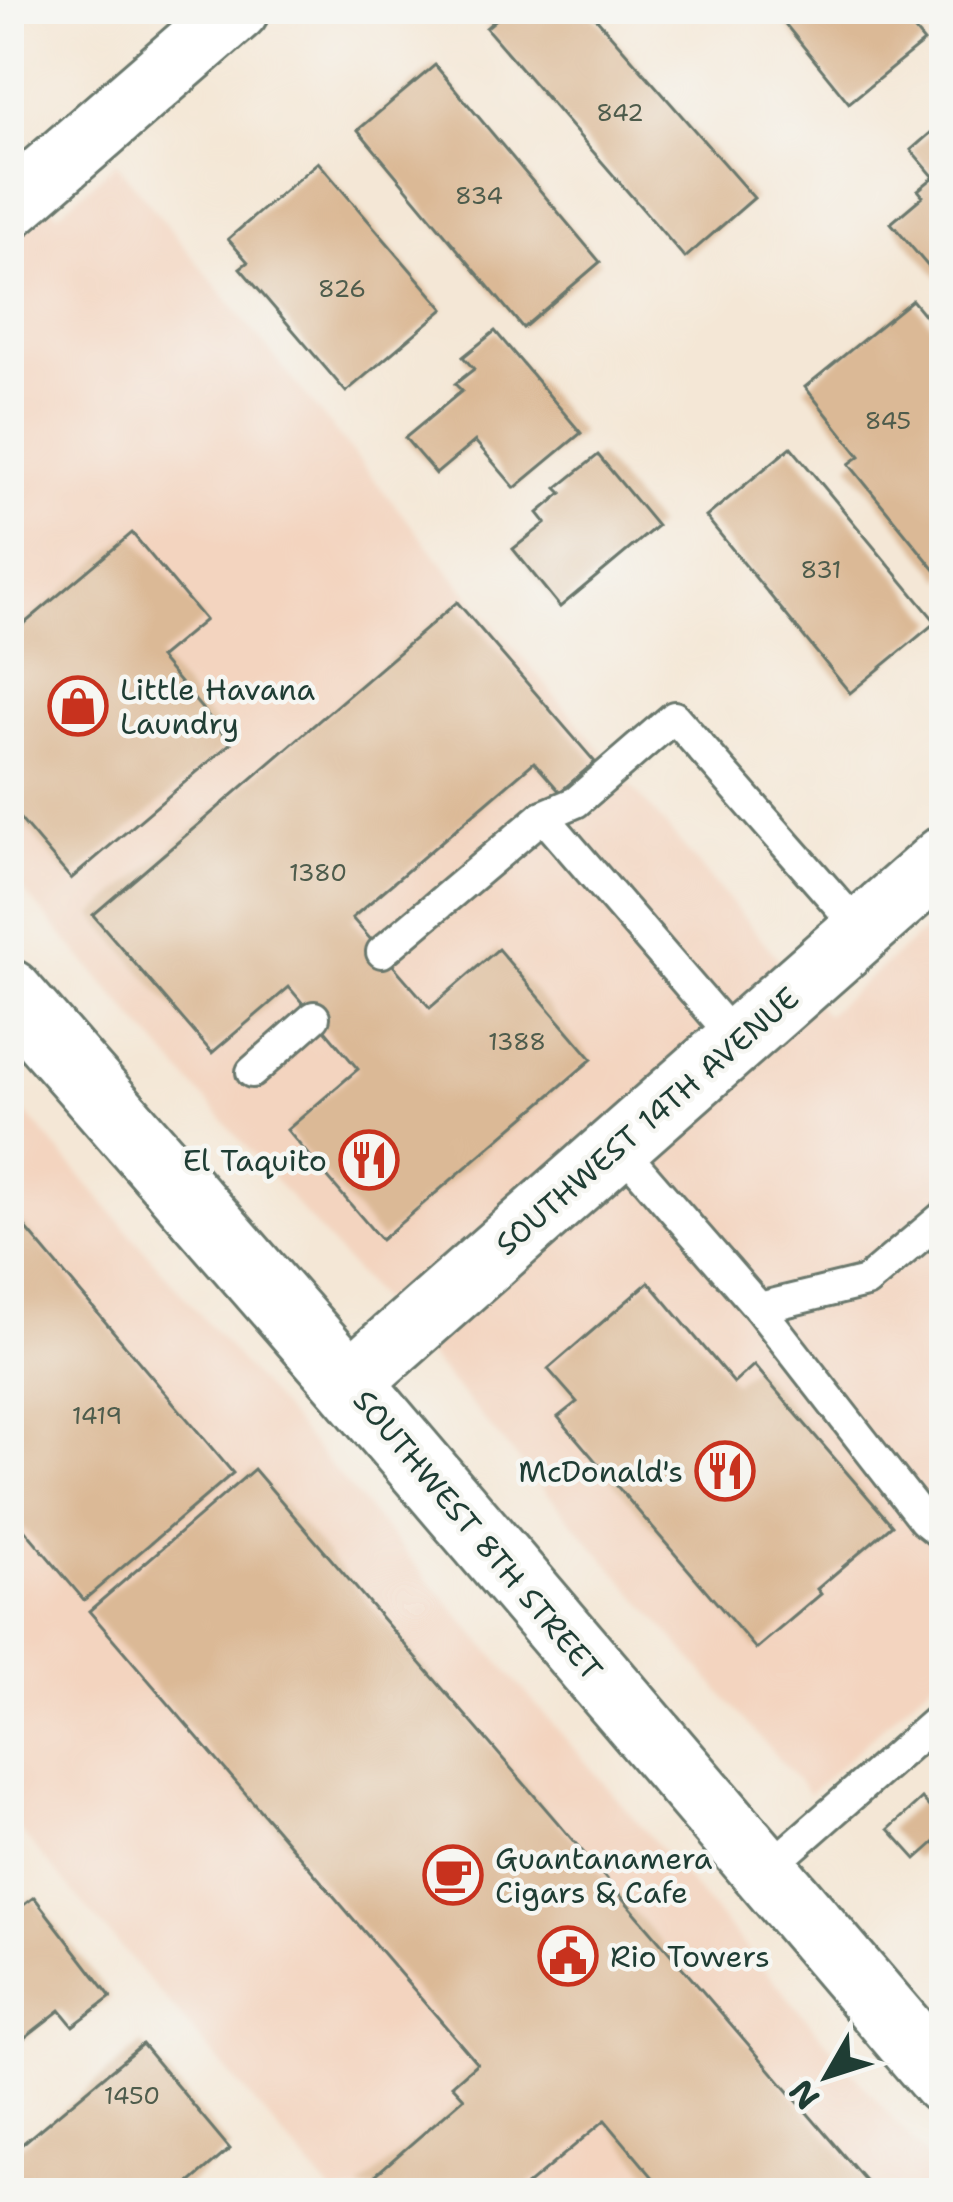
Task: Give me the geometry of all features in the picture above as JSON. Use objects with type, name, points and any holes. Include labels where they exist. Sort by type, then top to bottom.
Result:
[{"type":"main road","name":"SOUTHWEST 8TH STREET","points":[[9,993],[350,1384],[944,2081]]},
{"type":"street","points":[[9,207],[237,9]]},
{"type":"street","name":"SOUTHWEST 14TH AVENUE","points":[[350,1384],[862,931],[940,871]]},
{"type":"lane","points":[[382,952],[543,815],[576,802],[674,717],[862,931]]},
{"type":"lane","points":[[543,815],[738,1042]]},
{"type":"lane","points":[[252,1072],[314,1017]]},
{"type":"lane","points":[[620,1148],[759,1308],[924,1520],[944,1536]]},
{"type":"lane","points":[[759,1308],[866,1282],[944,1216]]},
{"type":"lane","points":[[764,1872],[944,1714]]},
{"type":"shaded area","points":[[9,159],[58,214],[116,163],[443,564],[826,1015],[944,913],[944,1670],[809,1794],[9,874]]},
{"type":"shaded area","points":[[9,1093],[944,2178],[944,2193],[332,2193],[9,1818]]},
{"type":"building","points":[[508,9],[588,9],[754,198],[685,258],[486,28]]},
{"type":"building","points":[[773,9],[897,9],[924,42],[849,103]]},
{"type":"building","points":[[435,65],[600,262],[523,328],[358,130]]},
{"type":"building","points":[[944,121],[944,175],[940,178],[944,183],[944,285],[891,223],[923,196],[918,190],[934,177],[911,150]]},
{"type":"building","points":[[318,162],[444,309],[346,392],[240,268],[248,262],[228,239]]},
{"type":"building","points":[[912,300],[944,339],[944,581],[849,464],[860,456],[805,387]]},
{"type":"building","points":[[495,331],[581,433],[515,488],[475,441],[436,474],[405,438],[462,391],[455,384],[474,369],[463,357]]},
{"type":"building","points":[[791,447],[936,622],[850,693],[706,517]]},
{"type":"building","points":[[598,455],[657,526],[560,607],[513,549],[546,523],[538,513],[562,493],[557,488]]},
{"type":"building","points":[[132,533],[205,620],[159,658],[231,743],[71,879],[9,806],[9,630],[12,634]]},
{"type":"building","points":[[457,602],[595,762],[560,792],[534,762],[352,918],[430,1008],[498,949],[592,1059],[381,1240],[287,1130],[358,1069],[289,987],[212,1053],[93,915]]},
{"type":"building","points":[[14,1214],[233,1473],[84,1600],[9,1511],[9,1218]]},
{"type":"building","name":"McDonald's","points":[[649,1282],[734,1383],[754,1365],[892,1525],[756,1649],[558,1417],[577,1402],[548,1369]]},
{"type":"building","points":[[254,1469],[876,2193],[666,2193],[605,2120],[518,2193],[358,2190],[464,2098],[452,2085],[477,2063],[89,1611]]},
{"type":"building","points":[[922,1799],[944,1824],[944,1834],[916,1859],[889,1829]]},
{"type":"building","points":[[34,1897],[111,1997],[73,2026],[60,2010],[23,2039],[9,2021],[9,1916]]},
{"type":"building","points":[[142,2044],[230,2149],[178,2193],[9,2193],[9,2155]]},
{"type":"place","name":"Little Havana Laundry","points":[[78,706]]},
{"type":"place","name":"El Taquito","points":[[369,1160]]},
{"type":"place","name":"McDonald's","points":[[725,1471]]},
{"type":"place","name":"Guantanamera Cigars & Cafe","points":[[453,1875]]},
{"type":"place","name":"Rio Towers","points":[[568,1956]]}]
